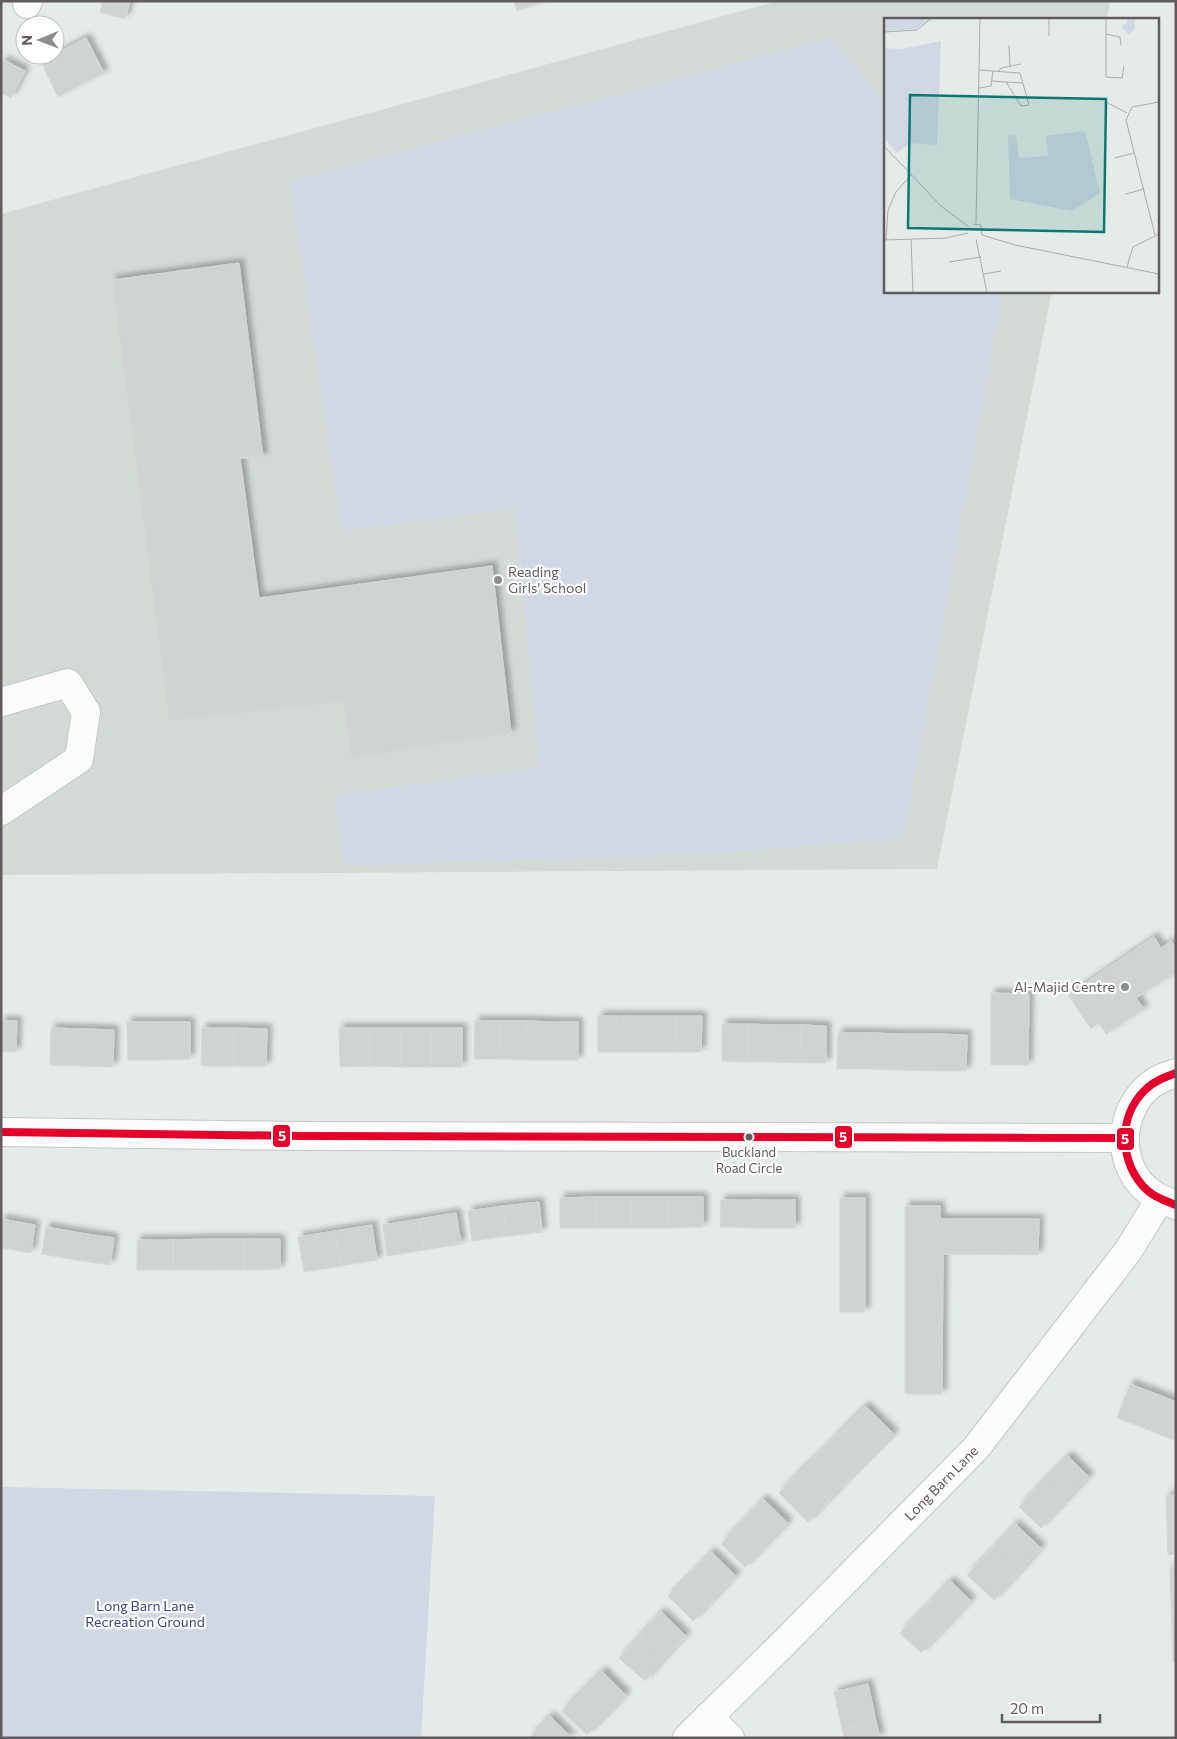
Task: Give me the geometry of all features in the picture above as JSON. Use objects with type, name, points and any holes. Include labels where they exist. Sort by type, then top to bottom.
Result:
[{"type":"street","points":[[1,702],[68,683],[86,712],[80,759],[1,810]]},
{"type":"street","points":[[1168,1202],[1145,1188],[1133,1174],[1126,1156],[1124,1138],[1128,1115],[1140,1096],[1157,1080],[1176,1073]]},
{"type":"street","points":[[1,1132],[303,1136],[1124,1138]]},
{"type":"street","name":"Long Barn Lane","points":[[687,1738],[782,1645],[976,1448],[1168,1202]]},
{"type":"street","points":[[708,1717],[730,1738]]},
{"type":"shaded area","name":"Reading Girls' School","points":[[778,1],[1110,1],[1107,18],[884,18],[884,292],[1052,292],[937,869],[1,875],[1,214]]},
{"type":"green space","points":[[832,38],[884,101],[884,292],[1003,292],[903,838],[746,852],[344,866],[335,795],[540,768],[515,508],[342,531],[290,181]]},
{"type":"green space","name":"Long Barn Lane Recreation Ground","points":[[1,1487],[435,1496],[421,1738],[1,1738]]},
{"type":"building","points":[[103,1],[130,1],[125,19],[100,12]]},
{"type":"building","points":[[514,1],[546,1],[517,11]]},
{"type":"building","points":[[86,38],[104,73],[81,85],[65,54],[65,49]]},
{"type":"building","points":[[65,54],[81,85],[58,97],[42,65],[65,65]]},
{"type":"building","points":[[4,60],[25,71],[11,98],[1,93],[1,65]]},
{"type":"building","points":[[239,263],[263,457],[240,458],[259,598],[492,566],[511,733],[351,758],[343,702],[169,721],[112,280]]},
{"type":"building","points":[[1154,937],[1161,948],[1171,941],[1176,949],[1176,972],[1136,998],[1144,1009],[1106,1034],[1099,1023],[1091,1029],[1068,995]]},
{"type":"building","points":[[991,993],[1029,994],[1028,1065],[991,1065]]},
{"type":"building","points":[[598,1016],[624,1016],[624,1052],[598,1052]]},
{"type":"building","points":[[624,1016],[650,1016],[649,1052],[624,1052]]},
{"type":"building","points":[[650,1016],[675,1016],[676,1052],[649,1052]]},
{"type":"building","points":[[675,1016],[702,1016],[701,1052],[676,1052]]},
{"type":"building","points":[[1,1021],[17,1021],[16,1052],[1,1051]]},
{"type":"building","points":[[475,1021],[501,1021],[500,1059],[474,1059]]},
{"type":"building","points":[[501,1021],[527,1021],[526,1060],[500,1059]]},
{"type":"building","points":[[527,1021],[552,1022],[552,1060],[526,1060]]},
{"type":"building","points":[[127,1022],[158,1022],[159,1060],[128,1060]]},
{"type":"building","points":[[158,1022],[190,1022],[190,1059],[159,1060]]},
{"type":"building","points":[[552,1022],[578,1022],[578,1060],[552,1060]]},
{"type":"building","points":[[722,1024],[748,1024],[747,1062],[722,1061]]},
{"type":"building","points":[[748,1024],[774,1025],[773,1062],[747,1062]]},
{"type":"building","points":[[774,1025],[801,1025],[800,1063],[773,1062]]},
{"type":"building","points":[[801,1025],[826,1026],[826,1063],[800,1063]]},
{"type":"building","points":[[51,1028],[83,1029],[82,1066],[50,1065]]},
{"type":"building","points":[[202,1028],[234,1028],[234,1066],[201,1066]]},
{"type":"building","points":[[234,1028],[267,1029],[266,1066],[234,1066]]},
{"type":"building","points":[[339,1028],[370,1028],[370,1066],[340,1067]]},
{"type":"building","points":[[370,1028],[401,1028],[401,1067],[370,1066]]},
{"type":"building","points":[[401,1028],[431,1028],[431,1067],[401,1067]]},
{"type":"building","points":[[431,1028],[462,1028],[462,1067],[431,1067]]},
{"type":"building","points":[[83,1029],[114,1030],[113,1067],[82,1066]]},
{"type":"building","points":[[838,1033],[870,1033],[869,1069],[837,1069]]},
{"type":"building","points":[[870,1033],[902,1034],[901,1070],[869,1069]]},
{"type":"building","points":[[902,1034],[934,1034],[934,1071],[901,1070]]},
{"type":"building","points":[[934,1034],[967,1035],[966,1071],[934,1071]]},
{"type":"building","points":[[596,1197],[596,1228],[560,1228],[560,1198]]},
{"type":"building","points":[[596,1197],[631,1197],[631,1228],[596,1228]]},
{"type":"building","points":[[631,1197],[667,1197],[667,1228],[631,1228]]},
{"type":"building","points":[[667,1197],[703,1197],[703,1227],[667,1228]]},
{"type":"building","points":[[840,1198],[865,1198],[865,1312],[840,1312]]},
{"type":"building","points":[[721,1200],[758,1200],[758,1228],[720,1227]]},
{"type":"building","points":[[758,1200],[795,1200],[795,1228],[758,1228]]},
{"type":"building","points":[[539,1202],[542,1232],[507,1236],[503,1206]]},
{"type":"building","points":[[503,1206],[507,1236],[472,1241],[468,1211]]},
{"type":"building","points":[[905,1206],[940,1206],[940,1219],[1039,1219],[1038,1255],[943,1254],[942,1394],[905,1394]]},
{"type":"building","points":[[456,1213],[461,1244],[424,1250],[419,1219]]},
{"type":"building","points":[[1,1219],[35,1225],[31,1253],[1,1248]]},
{"type":"building","points":[[419,1219],[424,1250],[387,1256],[383,1225]]},
{"type":"building","points":[[372,1225],[377,1260],[340,1266],[335,1231]]},
{"type":"building","points":[[46,1227],[80,1233],[76,1260],[42,1254]]},
{"type":"building","points":[[335,1231],[340,1266],[304,1272],[298,1237]]},
{"type":"building","points":[[80,1233],[114,1238],[110,1265],[76,1260]]},
{"type":"building","points":[[208,1239],[244,1239],[244,1270],[208,1270]]},
{"type":"building","points":[[208,1239],[208,1270],[173,1270],[173,1240]]},
{"type":"building","points":[[244,1239],[280,1239],[280,1269],[244,1270]]},
{"type":"building","points":[[137,1240],[173,1240],[173,1270],[137,1270]]},
{"type":"building","points":[[1130,1384],[1164,1397],[1151,1431],[1117,1418]]},
{"type":"building","points":[[1164,1397],[1176,1402],[1176,1441],[1151,1431]]},
{"type":"building","points":[[865,1406],[894,1434],[872,1456],[843,1428]]},
{"type":"building","points":[[843,1428],[872,1456],[850,1478],[822,1450]]},
{"type":"building","points":[[822,1450],[850,1478],[829,1500],[800,1471]]},
{"type":"building","points":[[1068,1456],[1089,1477],[1065,1502],[1043,1481]]},
{"type":"building","points":[[800,1471],[829,1500],[808,1522],[779,1493]]},
{"type":"building","points":[[1043,1481],[1065,1502],[1041,1528],[1019,1507]]},
{"type":"building","points":[[1176,1495],[1176,1525],[1167,1525],[1166,1496]]},
{"type":"building","points":[[763,1499],[788,1523],[766,1545],[742,1522]]},
{"type":"building","points":[[742,1522],[766,1545],[745,1567],[721,1544]]},
{"type":"building","points":[[1015,1524],[1041,1548],[1018,1574],[991,1550]]},
{"type":"building","points":[[1167,1525],[1176,1525],[1176,1554],[1168,1555]]},
{"type":"building","points":[[991,1550],[1018,1574],[994,1600],[967,1575]]},
{"type":"building","points":[[711,1552],[736,1576],[714,1599],[690,1574]]},
{"type":"building","points":[[1176,1567],[1176,1599],[1171,1599],[1170,1568]]},
{"type":"building","points":[[690,1574],[714,1599],[693,1621],[668,1596]]},
{"type":"building","points":[[950,1581],[971,1601],[946,1627],[925,1607]]},
{"type":"building","points":[[1171,1599],[1176,1599],[1176,1630],[1172,1631]]},
{"type":"building","points":[[925,1607],[946,1627],[921,1653],[900,1633]]},
{"type":"building","points":[[661,1612],[686,1636],[665,1658],[640,1635]]},
{"type":"building","points":[[1176,1630],[1176,1662],[1173,1662],[1172,1631]]},
{"type":"building","points":[[640,1635],[665,1658],[645,1681],[619,1658]]},
{"type":"building","points":[[602,1671],[626,1695],[607,1715],[582,1691]]},
{"type":"building","points":[[868,1684],[876,1722],[842,1729],[834,1692]]},
{"type":"building","points":[[582,1691],[607,1715],[587,1735],[562,1711]]},
{"type":"building","points":[[550,1716],[572,1738],[529,1738]]},
{"type":"building","points":[[876,1722],[880,1738],[844,1738],[842,1729]]},
{"type":"transit line","name":"5","points":[[1176,1073],[1152,1084],[1136,1101],[1126,1127],[1125,1141],[1131,1168],[1138,1180],[1151,1193],[1176,1205]]},
{"type":"transit line","name":"5","points":[[1,1132],[303,1136],[1124,1138]]},
{"type":"place","name":"Reading Girls' School","points":[[498,580]]},
{"type":"place","name":"Al-Majid Centre","points":[[1125,987]]},
{"type":"place","name":"Buckland Road Circle","points":[[749,1137]]}]
